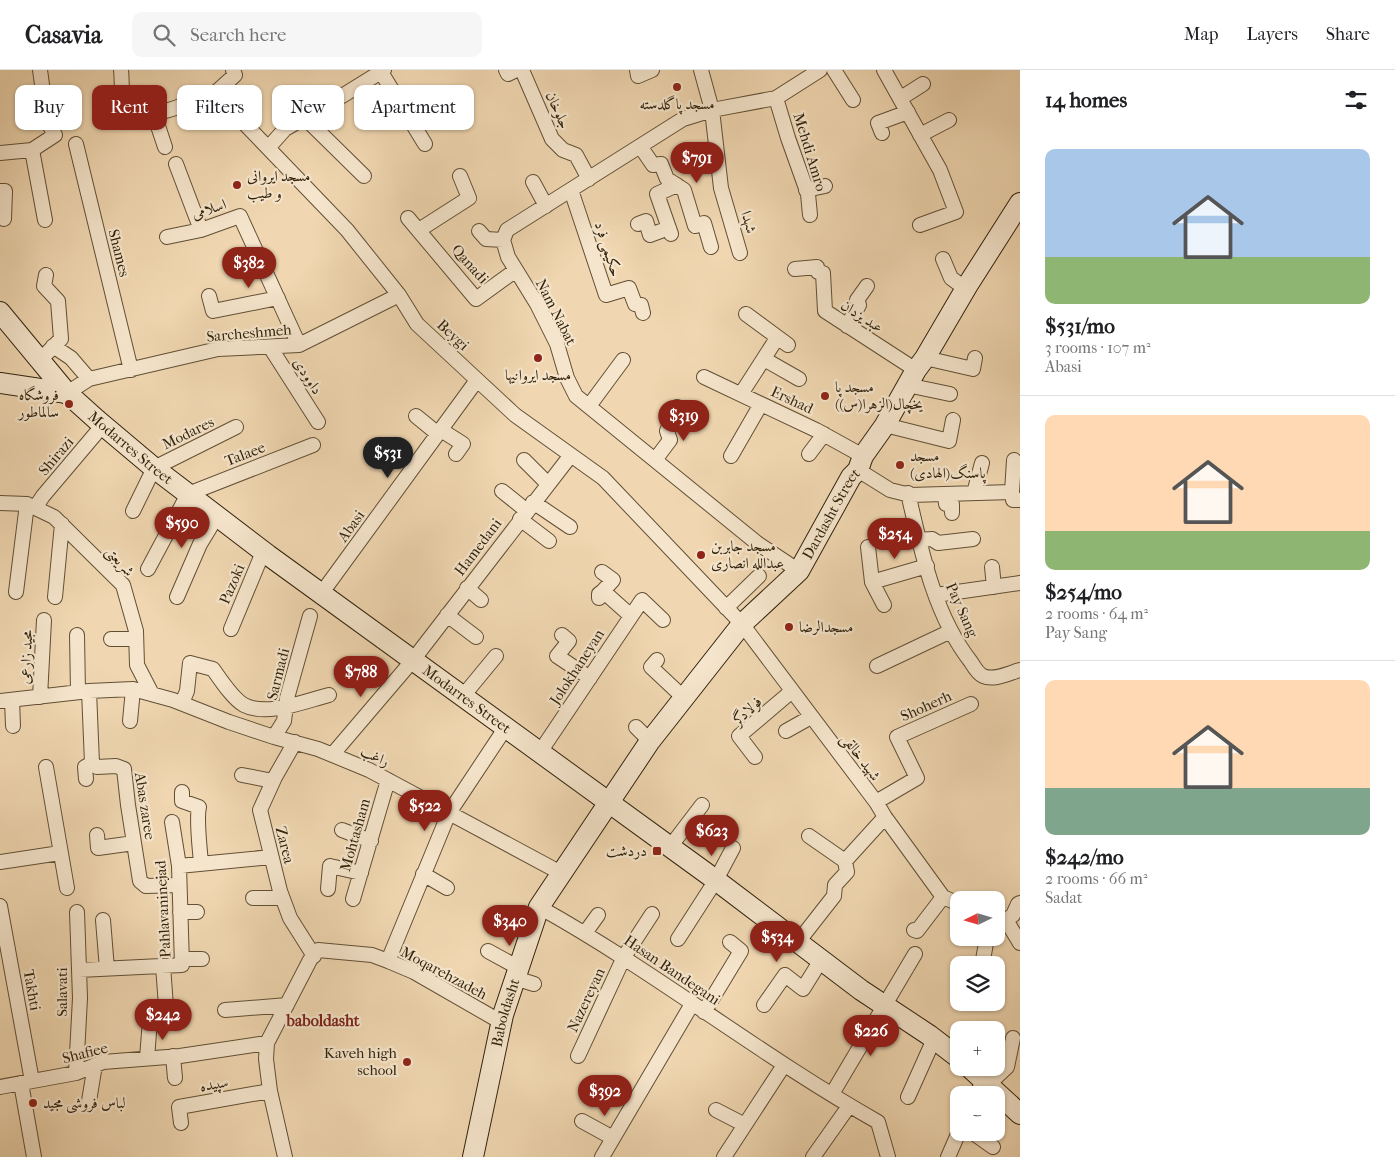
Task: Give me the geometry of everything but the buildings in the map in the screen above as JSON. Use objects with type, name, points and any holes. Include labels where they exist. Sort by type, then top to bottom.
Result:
[{"type":"main road","name":"Dardasht Street","points":[[610,802],[643,734],[684,698],[742,624],[799,571],[851,477],[885,425],[916,371],[1020,203]]},
{"type":"main road","name":"Modarres Street","points":[[0,312],[47,353],[67,393],[154,468],[263,552],[610,802],[884,1006],[950,1051]]},
{"type":"main road","points":[[0,383],[67,393]]},
{"type":"main road","name":"Baboldasht","points":[[473,1157],[502,1022],[523,976],[539,906],[610,802]]},
{"type":"main road","points":[[980,1082],[1020,1114]]},
{"type":"street","points":[[0,153],[32,150],[55,135],[47,121],[40,70]]},
{"type":"street","points":[[121,70],[122,85]]},
{"type":"street","points":[[224,85],[235,75],[233,70]]},
{"type":"street","points":[[506,70],[508,74],[516,70]]},
{"type":"street","name":"جلوخان","points":[[522,70],[552,139],[563,150],[576,155],[589,178]]},
{"type":"street","points":[[637,70],[638,76],[652,70]]},
{"type":"street","name":"شهدا","points":[[701,70],[712,110],[722,188],[740,253]]},
{"type":"street","points":[[479,231],[486,238],[503,240],[507,230],[683,119],[712,110],[776,98],[802,75],[820,70]]},
{"type":"street","points":[[834,70],[853,100]]},
{"type":"street","points":[[884,70],[940,170],[956,212],[920,225]]},
{"type":"street","points":[[344,95],[382,71],[425,144]]},
{"type":"street","points":[[901,98],[923,84]]},
{"type":"street","name":"Mehdi Amro","points":[[776,98],[806,190],[810,215]]},
{"type":"street","points":[[882,133],[878,123],[908,112]]},
{"type":"street","points":[[920,135],[949,120]]},
{"type":"street","points":[[158,130],[165,147]]},
{"type":"street","name":"Beygi","points":[[251,130],[347,230],[399,296],[417,324],[515,415],[603,478],[742,624]]},
{"type":"street","points":[[268,148],[284,130]]},
{"type":"street","points":[[317,130],[364,176]]},
{"type":"street","name":"Shames","points":[[76,144],[131,370]]},
{"type":"street","points":[[640,146],[653,164],[661,164],[667,179],[684,190],[695,226],[704,223],[711,246]]},
{"type":"street","points":[[32,150],[44,220]]},
{"type":"street","points":[[176,164],[202,230]]},
{"type":"street","points":[[418,230],[469,198],[460,176]]},
{"type":"street","points":[[534,182],[546,206]]},
{"type":"street","points":[[638,224],[646,221],[650,235],[670,231],[656,194],[677,185]]},
{"type":"street","points":[[806,190],[825,186]]},
{"type":"street","points":[[0,191],[4,190],[4,219]]},
{"type":"street","name":"حکیمی فرد","points":[[572,190],[606,295],[629,288],[635,304],[641,305],[643,313]]},
{"type":"street","name":"اسلامی","points":[[167,237],[202,230],[240,216],[300,345]]},
{"type":"street","name":"Qanadi","points":[[408,218],[476,299],[516,270]]},
{"type":"street","name":"Nam Nabat","points":[[503,240],[508,257],[537,304],[557,344],[570,384],[576,396],[757,543],[799,571]]},
{"type":"street","points":[[943,259],[951,278],[966,289]]},
{"type":"street","name":"عبد یزدان","points":[[795,269],[817,267],[818,272],[823,273],[825,311],[916,371]]},
{"type":"street","points":[[46,276],[44,286],[58,301],[61,339],[47,353]]},
{"type":"street","points":[[846,326],[862,305],[857,300],[867,286]]},
{"type":"street","points":[[209,296],[213,311],[278,298]]},
{"type":"street","name":"Sarcheshmeh","points":[[67,393],[90,379],[218,349],[300,345],[399,296]]},
{"type":"street","points":[[741,394],[764,359],[783,342],[746,314]]},
{"type":"street","name":"داوودی","points":[[270,346],[318,422]]},
{"type":"street","points":[[47,353],[71,358],[90,379]]},
{"type":"street","points":[[916,371],[973,370],[975,358]]},
{"type":"street","points":[[764,359],[799,379]]},
{"type":"street","points":[[589,406],[623,360]]},
{"type":"street","points":[[916,371],[950,394]]},
{"type":"street","name":"Ershad","points":[[704,377],[824,434],[861,463],[890,490],[910,495],[974,493],[1016,496]]},
{"type":"street","name":"Abasi","points":[[322,594],[477,380]]},
{"type":"street","points":[[731,456],[761,404]]},
{"type":"street","points":[[655,460],[670,440],[667,431],[677,407]]},
{"type":"street","points":[[416,416],[463,444],[456,454]]},
{"type":"street","points":[[885,425],[950,441],[953,420]]},
{"type":"street","name":"Shirazi","points":[[31,506],[43,496],[103,425]]},
{"type":"street","name":"Modares","points":[[154,468],[236,427]]},
{"type":"street","points":[[809,454],[824,434]]},
{"type":"street","name":"Talaee","points":[[188,494],[313,445]]},
{"type":"street","name":"Hamedani","points":[[332,755],[413,660],[571,455]]},
{"type":"street","points":[[524,460],[548,484]]},
{"type":"street","points":[[1014,460],[1016,496]]},
{"type":"street","points":[[974,493],[982,463]]},
{"type":"street","points":[[133,511],[154,468]]},
{"type":"street","points":[[502,491],[527,511],[549,541]]},
{"type":"street","name":"Pay Sang","points":[[908,493],[926,566],[936,595],[951,631],[966,656],[981,676],[992,679],[1020,670]]},
{"type":"street","points":[[148,569],[188,494]]},
{"type":"street","points":[[945,495],[946,504],[952,504],[952,513]]},
{"type":"street","name":"شریعتی","points":[[0,503],[31,506],[54,516],[123,585],[136,631],[137,665],[152,694]]},
{"type":"street","points":[[16,592],[26,572],[31,506]]},
{"type":"street","points":[[527,511],[570,527]]},
{"type":"street","points":[[177,597],[200,544],[217,516]]},
{"type":"street","points":[[55,597],[62,524]]},
{"type":"street","points":[[919,540],[932,539],[938,543],[973,539]]},
{"type":"street","points":[[868,547],[872,582],[884,605]]},
{"type":"street","name":"Pazoki","points":[[231,629],[263,552]]},
{"type":"street","points":[[872,582],[926,566]]},
{"type":"street","points":[[992,568],[994,587]]},
{"type":"street","points":[[602,572],[613,580],[601,594],[630,616]]},
{"type":"street","points":[[726,608],[759,576]]},
{"type":"street","points":[[936,595],[994,587],[1018,587]]},
{"type":"street","points":[[467,588],[481,600]]},
{"type":"street","name":"Jolokhaneyan","points":[[540,752],[642,600],[663,620]]},
{"type":"street","points":[[447,615],[476,637]]},
{"type":"street","name":"Sarmadi","points":[[274,737],[284,721],[286,706],[310,616]]},
{"type":"street","name":"مجید زارعی","points":[[40,696],[44,620]]},
{"type":"street","name":"شهید خالقی","points":[[742,624],[876,802],[943,897]]},
{"type":"street","points":[[877,666],[951,631]]},
{"type":"street","points":[[78,634],[92,763],[85,767],[86,779]]},
{"type":"street","points":[[562,635],[569,640],[557,656],[590,678]]},
{"type":"street","points":[[111,639],[136,639]]},
{"type":"street","points":[[463,696],[496,656]]},
{"type":"street","points":[[657,660],[651,667],[684,698]]},
{"type":"street","points":[[182,704],[187,691],[190,663],[213,669],[224,686],[244,705],[266,710],[329,695]]},
{"type":"street","points":[[130,721],[133,689]]},
{"type":"street","name":"راغب","points":[[6,701],[40,696],[133,689],[152,694],[229,722],[295,742],[369,770],[562,873]]},
{"type":"street","name":"فولادگر","points":[[755,757],[739,736],[792,691]]},
{"type":"street","points":[[6,701],[13,726]]},
{"type":"street","name":"Shoherh","points":[[876,802],[917,778],[897,737],[971,704]]},
{"type":"street","points":[[786,731],[811,717]]},
{"type":"street","points":[[388,961],[449,813],[506,727]]},
{"type":"street","name":"Zarea","points":[[295,742],[273,781],[260,810],[282,898],[290,918],[314,956]]},
{"type":"street","name":"Abas zaree","points":[[92,763],[97,767],[116,766],[124,769],[140,881],[146,886],[179,885]]},
{"type":"street","points":[[46,767],[67,888]]},
{"type":"street","points":[[242,775],[273,781]]},
{"type":"street","name":"Mohtasham","points":[[353,899],[388,780]]},
{"type":"street","points":[[182,792],[182,801],[199,806],[197,816],[201,864]]},
{"type":"street","points":[[670,846],[702,804]]},
{"type":"street","points":[[798,942],[834,896],[835,886],[846,872],[845,861],[885,817]]},
{"type":"street","name":"Pahlavaninejad","points":[[172,822],[179,866],[182,962]]},
{"type":"street","points":[[342,830],[371,841]]},
{"type":"street","points":[[97,835],[98,848],[134,843]]},
{"type":"street","points":[[809,836],[845,861]]},
{"type":"street","points":[[678,939],[716,880],[733,848]]},
{"type":"street","points":[[0,862],[60,853]]},
{"type":"street","points":[[179,866],[272,857]]},
{"type":"street","points":[[328,889],[330,866],[361,873]]},
{"type":"street","points":[[423,874],[447,888]]},
{"type":"street","points":[[914,930],[917,931],[943,897],[950,900]]},
{"type":"street","points":[[253,898],[282,898]]},
{"type":"street","points":[[1005,917],[1013,914],[1020,903]]},
{"type":"street","name":"Takhti","points":[[0,906],[27,1082],[34,1157]]},
{"type":"street","name":"Hasan Bandegani","points":[[539,906],[624,957],[784,1065],[878,1122],[888,1157]]},
{"type":"street","name":"Salavati","points":[[76,1073],[80,998],[77,912]]},
{"type":"street","points":[[180,912],[197,912]]},
{"type":"street","name":"Nazereyan","points":[[578,1056],[624,957],[652,914]]},
{"type":"street","points":[[585,933],[598,916]]},
{"type":"street","points":[[103,920],[107,969]]},
{"type":"street","points":[[1005,924],[1020,943]]},
{"type":"street","points":[[602,1157],[698,1008],[742,951],[730,942]]},
{"type":"street","name":"Moqarehzadeh","points":[[314,956],[318,950],[372,955],[414,972],[502,1022]]},
{"type":"street","points":[[488,951],[523,976]]},
{"type":"street","points":[[832,1094],[915,954]]},
{"type":"street","points":[[285,1157],[270,1090],[266,1059],[267,1043],[314,956]]},
{"type":"street","points":[[79,970],[163,966],[202,959]]},
{"type":"street","points":[[764,1005],[785,975],[803,989],[821,960]]},
{"type":"street","points":[[163,966],[166,1006]]},
{"type":"street","points":[[225,1010],[287,1004]]},
{"type":"street","points":[[147,1058],[150,1020]]},
{"type":"street","points":[[980,1082],[1007,1066],[1013,1038]]},
{"type":"street","points":[[908,1097],[934,1039]]},
{"type":"street","name":"Shafiee","points":[[0,1087],[76,1073],[103,1062],[173,1056],[267,1043]]},
{"type":"street","points":[[173,1056],[175,1078]]},
{"type":"street","points":[[89,1101],[94,1065]]},
{"type":"street","points":[[724,1157],[784,1065]]},
{"type":"street","name":"سپیده","points":[[181,1123],[179,1107],[270,1090]]},
{"type":"street","points":[[813,1157],[849,1106]]},
{"type":"street","points":[[716,1110],[745,1125]]},
{"type":"street","points":[[582,1121],[613,1138]]},
{"type":"street","points":[[948,1157],[955,1141]]},
{"type":"street","points":[[986,1141],[993,1146]]},
{"type":"place","name":"مسجد پاگلدسته","points":[[677,87]]},
{"type":"place","name":"مسجد ایروانی و طیب","points":[[237,185]]},
{"type":"place","name":"مسجد ایروانیها","points":[[538,358]]},
{"type":"place","name":"مسجد پا یخچال(الزهرا(س))","points":[[825,396]]},
{"type":"place","name":"فروشگاه سالماطور","points":[[69,404]]},
{"type":"place","name":"مسجد پاسنگ(الهادی)","points":[[900,465]]},
{"type":"place","name":"مسجد جابربن عبدالله انصاری","points":[[701,555]]},
{"type":"place","name":"مسجدالرضا","points":[[789,627]]},
{"type":"place","name":"دردشت","points":[[657,851]]},
{"type":"place","name":"Kaveh high school","points":[[407,1062]]},
{"type":"place","name":"لباس فروشی مجید","points":[[33,1103]]},
{"type":"district","name":"baboldasht","points":[[323,1020]]}]
